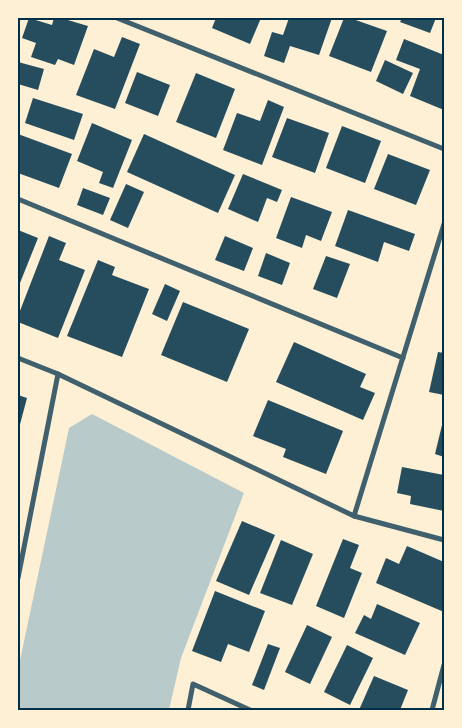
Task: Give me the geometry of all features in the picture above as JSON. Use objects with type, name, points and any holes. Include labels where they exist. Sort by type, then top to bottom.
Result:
[{"type":"street","points":[[117,18],[444,149]]},
{"type":"street","points":[[18,199],[402,358]]},
{"type":"street","points":[[354,516],[444,224]]},
{"type":"street","points":[[18,358],[58,374],[354,516],[444,540]]},
{"type":"street","points":[[18,578],[58,374]]},
{"type":"street","points":[[432,710],[444,665]]},
{"type":"street","points":[[188,710],[194,684],[250,710]]},
{"type":"shaded area","points":[[92,414],[244,493],[181,658],[169,710],[18,710],[18,670],[69,428]]},
{"type":"building","points":[[29,18],[52,25],[54,18],[61,18],[88,26],[74,65],[58,59],[55,65],[31,57],[36,43],[22,38]]},
{"type":"building","points":[[216,18],[261,18],[250,44],[212,28]]},
{"type":"building","points":[[289,18],[332,18],[319,55],[290,46],[284,63],[264,56],[272,32],[283,35]]},
{"type":"building","points":[[344,18],[350,18],[387,31],[371,72],[329,56]]},
{"type":"building","points":[[402,18],[436,18],[430,33],[400,22]]},
{"type":"building","points":[[122,37],[140,44],[115,109],[76,95],[94,49],[114,57]]},
{"type":"building","points":[[404,39],[444,55],[444,110],[410,96],[420,69],[396,60]]},
{"type":"building","points":[[385,60],[413,73],[403,94],[376,81]]},
{"type":"building","points":[[18,62],[44,69],[38,90],[18,84]]},
{"type":"building","points":[[137,72],[170,85],[158,116],[125,103]]},
{"type":"building","points":[[196,73],[235,89],[216,138],[176,122]]},
{"type":"building","points":[[33,98],[83,114],[74,140],[25,123]]},
{"type":"building","points":[[268,100],[284,107],[262,165],[223,150],[237,113],[260,121]]},
{"type":"building","points":[[287,118],[329,133],[315,173],[272,157]]},
{"type":"building","points":[[92,123],[132,140],[113,188],[99,183],[103,172],[77,161]]},
{"type":"building","points":[[342,126],[381,141],[365,183],[326,168]]},
{"type":"building","points":[[18,134],[72,154],[59,188],[18,173]]},
{"type":"building","points":[[144,134],[235,175],[218,213],[127,172]]},
{"type":"building","points":[[388,154],[430,170],[416,205],[374,189]]},
{"type":"building","points":[[243,174],[282,190],[277,202],[267,198],[258,222],[228,209]]},
{"type":"building","points":[[126,184],[144,192],[128,228],[110,220]]},
{"type":"building","points":[[83,188],[110,198],[103,215],[77,205]]},
{"type":"building","points":[[291,197],[332,212],[321,241],[306,235],[302,248],[276,238]]},
{"type":"building","points":[[348,210],[415,234],[409,251],[384,242],[378,262],[335,246]]},
{"type":"building","points":[[18,230],[38,238],[18,288]]},
{"type":"building","points":[[49,236],[66,243],[59,260],[85,270],[58,338],[18,322],[18,316]]},
{"type":"building","points":[[225,236],[253,248],[244,271],[215,260]]},
{"type":"building","points":[[266,253],[290,263],[282,285],[258,276]]},
{"type":"building","points":[[326,256],[350,264],[337,298],[313,289]]},
{"type":"building","points":[[98,260],[115,267],[112,275],[149,289],[122,357],[67,336]]},
{"type":"building","points":[[165,284],[180,291],[167,321],[152,314]]},
{"type":"building","points":[[183,302],[249,329],[227,382],[161,355]]},
{"type":"building","points":[[294,342],[366,374],[360,387],[375,393],[363,420],[276,382]]},
{"type":"building","points":[[438,352],[444,353],[444,395],[429,392]]},
{"type":"building","points":[[18,395],[27,398],[18,432]]},
{"type":"building","points":[[268,400],[343,431],[326,474],[283,457],[286,449],[253,436]]},
{"type":"building","points":[[442,425],[444,425],[444,457],[435,454]]},
{"type":"building","points":[[402,467],[444,475],[444,511],[410,504],[411,496],[397,493]]},
{"type":"building","points":[[242,521],[275,535],[249,595],[216,581]]},
{"type":"building","points":[[343,539],[359,545],[350,568],[362,573],[344,618],[316,606]]},
{"type":"building","points":[[281,540],[313,554],[292,605],[260,593]]},
{"type":"building","points":[[407,546],[444,562],[444,612],[376,583],[386,558],[399,564]]},
{"type":"building","points":[[215,591],[265,611],[249,652],[228,644],[221,662],[192,651]]},
{"type":"building","points":[[377,604],[420,623],[405,655],[355,633],[364,615],[371,619]]},
{"type":"building","points":[[307,625],[332,637],[310,684],[285,672]]},
{"type":"building","points":[[268,644],[280,648],[264,690],[252,685]]},
{"type":"building","points":[[347,645],[373,658],[350,705],[324,692]]},
{"type":"building","points":[[374,676],[408,690],[400,710],[359,710]]}]
